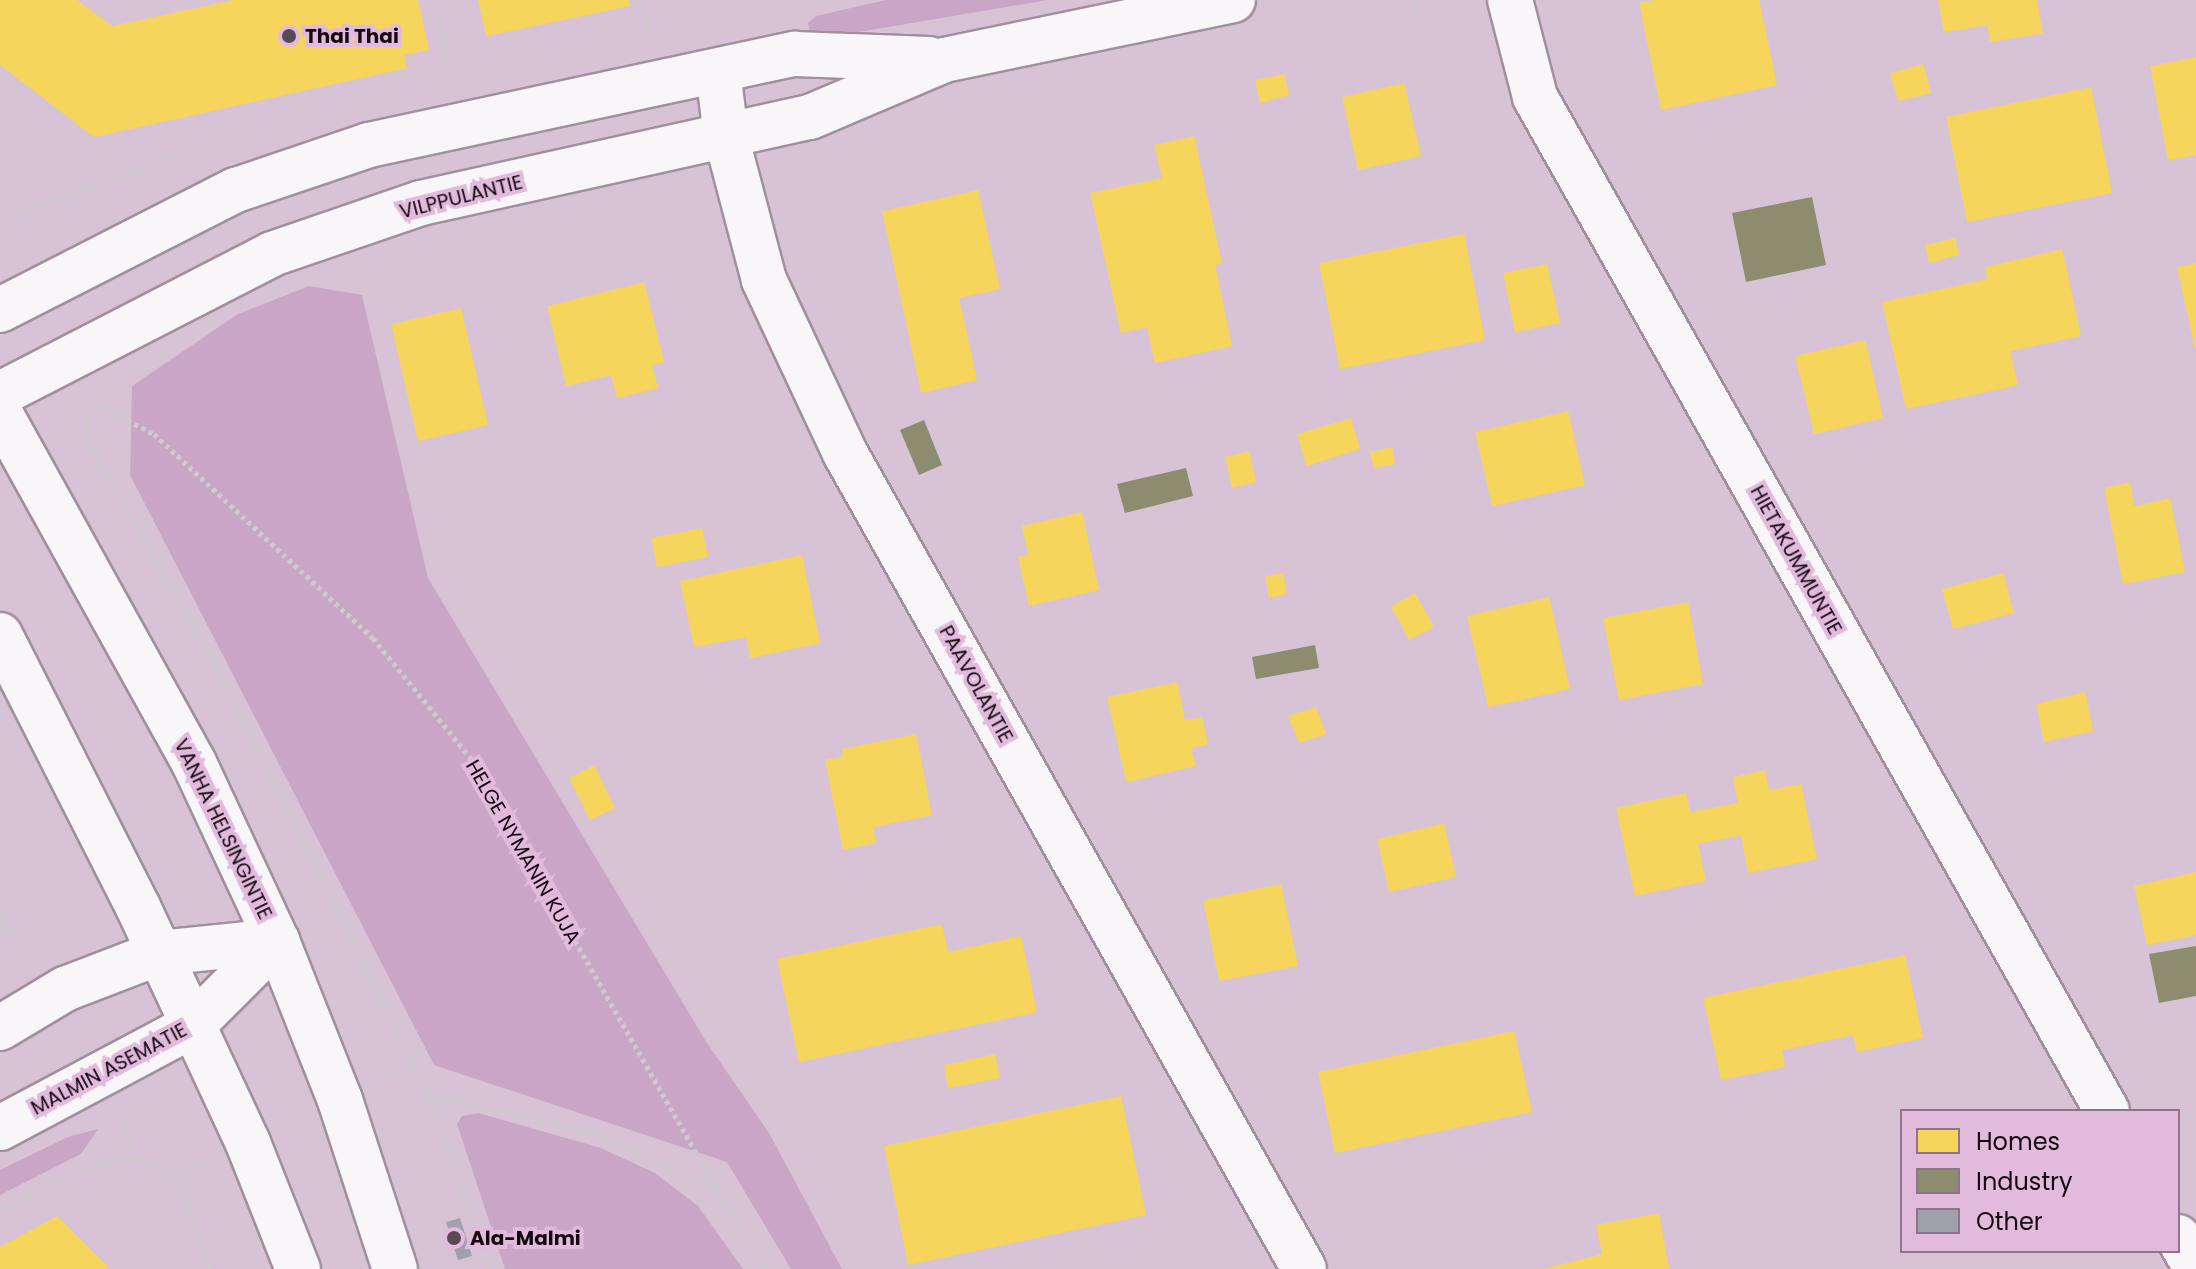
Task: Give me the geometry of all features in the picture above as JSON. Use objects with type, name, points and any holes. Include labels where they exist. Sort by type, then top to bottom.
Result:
[{"type":"street","name":"VILPPULANTIE","points":[[0,394],[272,254],[421,203],[810,117],[944,60],[1233,0]]},
{"type":"street","name":"HIETAKUMMUNTIE","points":[[1510,0],[1535,97],[2106,1109]]},
{"type":"street","name":"VILPPULANTIE","points":[[0,310],[236,190],[369,145],[795,54],[944,60]]},
{"type":"street","name":"PAAVOLANTIE","points":[[718,71],[726,136],[764,280],[845,453],[1304,1269]]},
{"type":"street","name":"VANHA HELSINGINTIE","points":[[0,413],[194,763],[277,941],[340,1100],[395,1269]]},
{"type":"street","points":[[0,635],[159,953],[248,1143],[298,1269]]},
{"type":"street","points":[[0,1028],[65,989],[159,953],[277,941]]},
{"type":"street","name":"MALMIN ASEMATIE","points":[[0,1128],[192,1026],[277,941]]},
{"type":"street","points":[[2180,1240],[2196,1268]]},
{"type":"path","points":[[436,0],[451,77]]},
{"type":"path","points":[[643,0],[650,32]]},
{"type":"path","points":[[1414,0],[1418,19]]},
{"type":"path","name":"HELGE NYMANIN KUJA","points":[[432,1101],[213,660],[92,448],[86,423],[92,401],[154,434],[373,638],[472,760],[764,1269]]},
{"type":"path","points":[[0,914],[8,931],[0,932]]},
{"type":"path","points":[[490,1269],[432,1101],[454,1100],[590,1131],[718,1191]]},
{"type":"path","points":[[0,1211],[80,1169],[132,1158],[175,1175],[211,1269]]},
{"type":"shaded area","points":[[886,0],[1048,0],[812,40],[808,23],[816,16]]},
{"type":"shaded area","points":[[309,286],[362,295],[428,578],[707,1043],[769,1133],[842,1269],[791,1269],[727,1162],[434,1065],[130,475],[132,386],[238,314]]},
{"type":"shaded area","points":[[478,1113],[601,1148],[655,1173],[698,1206],[743,1269],[505,1269],[457,1124],[462,1116]]},
{"type":"shaded area","points":[[98,1129],[81,1154],[0,1195],[0,1170],[68,1137]]},
{"type":"building: Homes","points":[[0,0],[77,0],[112,26],[233,0],[418,0],[429,50],[404,55],[407,68],[94,137],[0,65]]},
{"type":"building: Homes","points":[[478,0],[629,0],[630,6],[486,36]]},
{"type":"building: Homes","points":[[1654,0],[1759,0],[1777,85],[1661,110],[1639,3]]},
{"type":"building: Homes","points":[[1938,0],[2037,0],[2043,33],[1990,42],[1987,25],[1944,32]]},
{"type":"building: Homes","points":[[2196,57],[2196,155],[2168,160],[2150,66]]},
{"type":"building: Homes","points":[[1923,64],[1931,93],[1898,101],[1890,73]]},
{"type":"building: Homes","points":[[1284,74],[1289,95],[1260,103],[1255,80]]},
{"type":"building: Homes","points":[[1404,83],[1421,156],[1358,170],[1342,97]]},
{"type":"building: Homes","points":[[2091,87],[2112,193],[1967,222],[1946,117]]},
{"type":"building: Homes","points":[[1194,136],[1222,263],[1215,265],[1232,346],[1155,363],[1147,327],[1121,333],[1090,193],[1162,178],[1154,145]]},
{"type":"building: Homes","points":[[978,190],[1000,289],[959,298],[977,380],[921,393],[882,211]]},
{"type":"building: Homes","points":[[1464,234],[1485,340],[1340,369],[1319,263]]},
{"type":"building: Homes","points":[[1955,238],[1959,255],[1929,263],[1925,245]]},
{"type":"building: Homes","points":[[2062,249],[2081,336],[2010,351],[2018,385],[1906,409],[1882,302],[1987,279],[1985,267]]},
{"type":"building: Homes","points":[[2196,263],[2196,349],[2195,349],[2177,267]]},
{"type":"building: Homes","points":[[1547,264],[1560,323],[1515,332],[1503,273]]},
{"type":"building: Homes","points":[[644,282],[664,362],[652,365],[658,388],[617,398],[611,375],[566,386],[547,306]]},
{"type":"building: Homes","points":[[461,308],[488,425],[418,441],[391,324]]},
{"type":"building: Homes","points":[[1865,340],[1883,418],[1814,434],[1795,356]]},
{"type":"building: Homes","points":[[1568,411],[1585,485],[1492,506],[1475,432]]},
{"type":"building: Homes","points":[[1351,418],[1360,449],[1306,466],[1297,434]]},
{"type":"building: Homes","points":[[1392,447],[1395,464],[1374,468],[1370,452]]},
{"type":"building: Homes","points":[[1249,451],[1256,482],[1232,488],[1225,457]]},
{"type":"building: Homes","points":[[2130,482],[2134,506],[2170,498],[2185,572],[2123,584],[2104,488]]},
{"type":"building: Homes","points":[[1082,512],[1099,590],[1029,606],[1018,557],[1028,555],[1022,526]]},
{"type":"building: Homes","points":[[702,528],[708,557],[657,567],[651,538]]},
{"type":"building: Homes","points":[[802,555],[820,643],[750,658],[746,637],[694,647],[680,581]]},
{"type":"building: Homes","points":[[1283,573],[1287,594],[1269,598],[1265,576]]},
{"type":"building: Homes","points":[[2003,573],[2014,613],[1953,629],[1942,589]]},
{"type":"building: Homes","points":[[1415,593],[1434,627],[1409,640],[1391,606]]},
{"type":"building: Homes","points":[[1549,597],[1570,689],[1488,707],[1467,616]]},
{"type":"building: Homes","points":[[1688,602],[1703,684],[1619,700],[1603,618]]},
{"type":"building: Homes","points":[[1177,682],[1185,720],[1202,717],[1208,744],[1191,748],[1196,766],[1126,782],[1107,697]]},
{"type":"building: Homes","points":[[2085,692],[2093,731],[2044,742],[2036,704]]},
{"type":"building: Homes","points":[[1316,707],[1326,734],[1299,743],[1288,716]]},
{"type":"building: Homes","points":[[916,734],[932,815],[873,827],[876,843],[843,850],[825,760],[843,756],[842,749]]},
{"type":"building: Homes","points":[[594,765],[615,808],[590,820],[569,778]]},
{"type":"building: Homes","points":[[1765,770],[1769,790],[1801,784],[1817,859],[1748,873],[1741,835],[1698,844],[1706,881],[1635,896],[1616,808],[1686,793],[1690,812],[1738,803],[1733,777]]},
{"type":"building: Homes","points":[[1444,823],[1456,877],[1389,892],[1377,839]]},
{"type":"building: Homes","points":[[2196,872],[2196,935],[2147,945],[2134,886]]},
{"type":"building: Homes","points":[[1281,884],[1298,966],[1219,981],[1203,900]]},
{"type":"building: Homes","points":[[942,924],[948,952],[1021,936],[1037,1012],[799,1062],[777,959]]},
{"type":"building: Homes","points":[[1905,955],[1923,1038],[1857,1052],[1853,1035],[1782,1050],[1785,1067],[1721,1080],[1703,998]]},
{"type":"building: Homes","points":[[1514,1031],[1532,1112],[1335,1153],[1318,1072]]},
{"type":"building: Homes","points":[[995,1054],[1000,1078],[948,1088],[944,1065]]},
{"type":"building: Homes","points":[[1121,1096],[1146,1215],[908,1265],[884,1146]]},
{"type":"building: Homes","points":[[1659,1213],[1669,1269],[1543,1269],[1602,1254],[1596,1225]]},
{"type":"building: Homes","points":[[57,1216],[110,1269],[0,1269],[0,1247]]},
{"type":"building: Industry","points":[[1812,197],[1826,265],[1746,282],[1732,213]]},
{"type":"building: Industry","points":[[924,420],[942,465],[919,475],[900,430]]},
{"type":"building: Industry","points":[[1186,468],[1193,496],[1125,513],[1117,484]]},
{"type":"building: Industry","points":[[1315,645],[1319,668],[1256,679],[1252,657]]},
{"type":"building: Industry","points":[[2196,946],[2196,996],[2159,1003],[2149,954]]},
{"type":"building: Other","points":[[460,1218],[472,1256],[458,1260],[446,1222]]},
{"type":"place","name":"Thai Thai","points":[[289,36]]},
{"type":"place","name":"Ala-Malmi","points":[[454,1238]]}]
